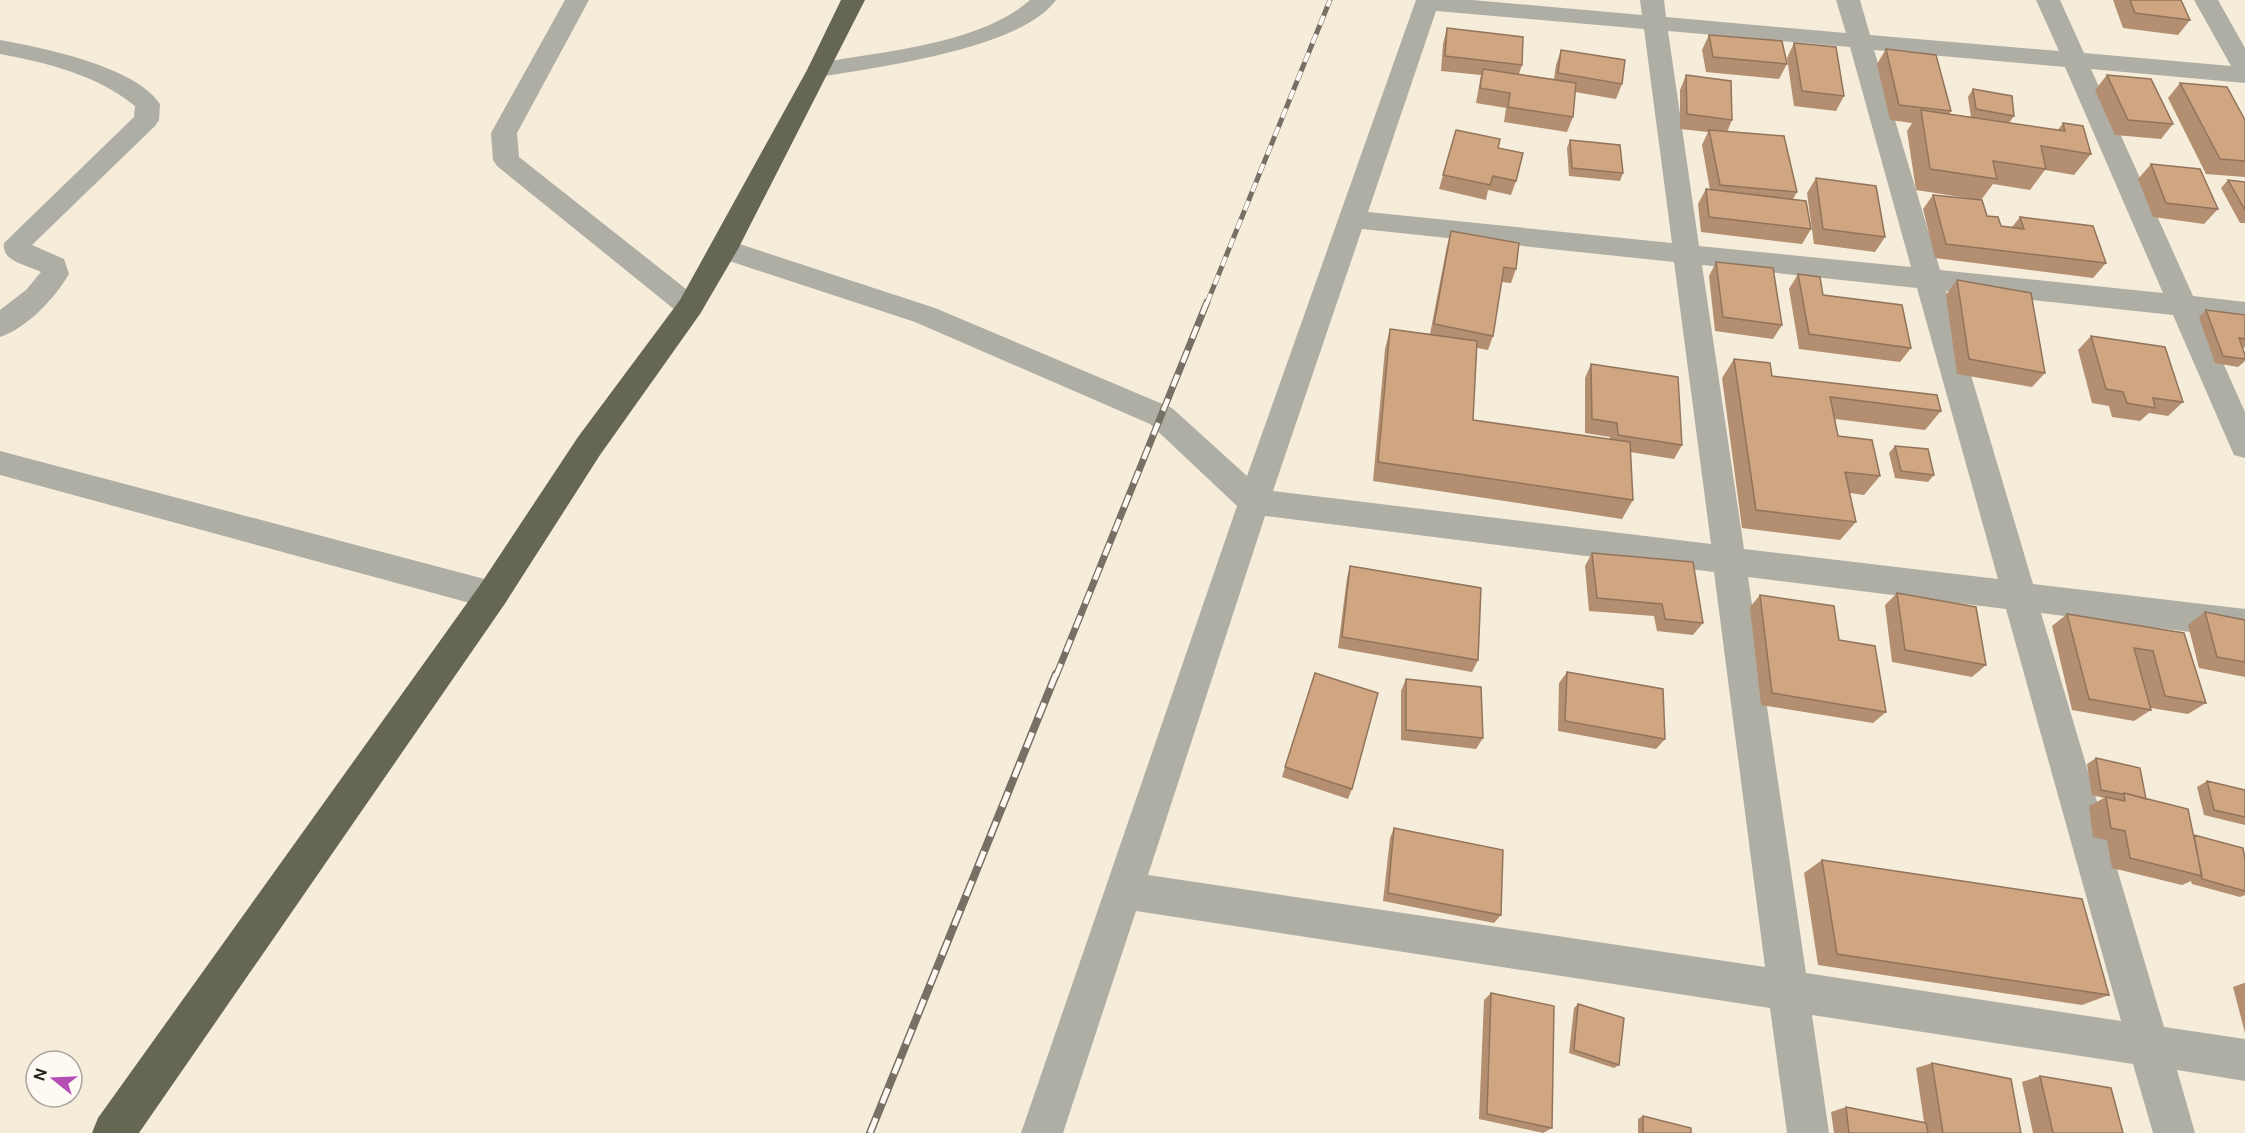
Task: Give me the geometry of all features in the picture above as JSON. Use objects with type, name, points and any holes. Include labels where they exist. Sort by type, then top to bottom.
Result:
[{"type":"highway","points":[[113,1133],[492,595],[589,446],[690,307],[724,249],[819,70],[853,0]]},
{"type":"street","points":[[577,0],[504,133],[506,160],[690,307]]},
{"type":"street","points":[[819,70],[966,40],[1011,23],[1040,6],[1044,0]]},
{"type":"street","points":[[1848,0],[2174,1133]]},
{"type":"street","points":[[2048,0],[2245,446]]},
{"type":"street","points":[[2206,0],[2245,69]]},
{"type":"street","points":[[1042,1133],[1254,502],[1428,2],[1653,12],[1860,41],[2245,75]]},
{"type":"street","points":[[1653,12],[1808,1133]]},
{"type":"street","points":[[0,47],[53,56],[135,91],[148,104],[146,120],[18,243],[17,250],[54,266],[55,273],[36,297],[0,326]]},
{"type":"street","points":[[1351,219],[2245,312]]},
{"type":"street","points":[[724,249],[925,315],[1161,416],[1254,502],[2245,624]]},
{"type":"street","points":[[0,463],[492,595]]},
{"type":"street","points":[[1123,890],[2245,1060]]},
{"type":"building","points":[[2130,0],[2181,0],[2190,20],[2135,13]]},
{"type":"building","points":[[1447,28],[1523,37],[1522,65],[1445,56]]},
{"type":"building","points":[[1709,35],[1782,41],[1787,64],[1713,57]]},
{"type":"building","points":[[1794,43],[1836,47],[1844,96],[1802,91]]},
{"type":"building","points":[[1886,49],[1936,55],[1951,111],[1899,105]]},
{"type":"building","points":[[1561,50],[1625,60],[1622,84],[1558,73]]},
{"type":"building","points":[[1483,69],[1576,83],[1573,117],[1508,107],[1510,93],[1480,88]]},
{"type":"building","points":[[1686,75],[1731,81],[1732,120],[1687,114]]},
{"type":"building","points":[[2107,75],[2151,79],[2173,124],[2128,120]]},
{"type":"building","points":[[2180,83],[2227,87],[2245,120],[2245,161],[2220,159]]},
{"type":"building","points":[[1973,89],[2012,96],[2014,116],[1976,109]]},
{"type":"building","points":[[1921,110],[2065,131],[2063,123],[2083,126],[2091,154],[2041,146],[2046,169],[1993,161],[1997,179],[1930,169]]},
{"type":"building","points":[[1456,130],[1500,139],[1498,148],[1523,153],[1516,181],[1493,176],[1490,185],[1443,175]]},
{"type":"building","points":[[1709,130],[1784,136],[1797,192],[1720,185]]},
{"type":"building","points":[[1570,140],[1620,145],[1623,173],[1572,168]]},
{"type":"building","points":[[2151,164],[2200,169],[2218,209],[2166,203]]},
{"type":"building","points":[[1816,178],[1876,186],[1885,237],[1823,229]]},
{"type":"building","points":[[2228,180],[2245,182],[2245,210]]},
{"type":"building","points":[[1706,189],[1806,201],[1811,229],[1709,217]]},
{"type":"building","points":[[1933,195],[1982,200],[1987,216],[1998,217],[2001,226],[2024,229],[2020,217],[2093,226],[2106,263],[1946,244]]},
{"type":"building","points":[[1451,231],[1519,243],[1516,269],[1504,267],[1493,336],[1434,324]]},
{"type":"building","points":[[1716,262],[1773,268],[1782,325],[1723,317]]},
{"type":"building","points":[[1798,274],[1820,277],[1823,295],[1902,305],[1911,348],[1809,334]]},
{"type":"building","points":[[1957,280],[2031,293],[2045,373],[1969,359]]},
{"type":"building","points":[[2206,310],[2245,315],[2245,339],[2239,338],[2245,359],[2223,356]]},
{"type":"building","points":[[1390,329],[1477,341],[1473,420],[1630,442],[1633,500],[1378,462]]},
{"type":"building","points":[[2091,336],[2165,347],[2183,402],[2153,398],[2155,408],[2127,403],[2123,392],[2106,389]]},
{"type":"building","points":[[1734,359],[1770,363],[1772,376],[1937,395],[1941,411],[1830,397],[1838,436],[1872,440],[1880,476],[1845,472],[1856,522],[1756,510]]},
{"type":"building","points":[[1591,364],[1678,377],[1682,445],[1618,435],[1617,423],[1592,419]]},
{"type":"building","points":[[1895,446],[1928,449],[1934,475],[1901,471]]},
{"type":"building","points":[[1592,553],[1693,562],[1703,623],[1665,619],[1662,604],[1597,598]]},
{"type":"building","points":[[1350,566],[1481,588],[1478,660],[1342,637]]},
{"type":"building","points":[[1897,593],[1976,607],[1986,665],[1905,650]]},
{"type":"building","points":[[1760,595],[1834,606],[1839,640],[1875,646],[1886,712],[1772,693]]},
{"type":"building","points":[[2205,612],[2245,620],[2245,662],[2217,657]]},
{"type":"building","points":[[2067,614],[2184,633],[2206,703],[2165,696],[2153,651],[2134,648],[2151,710],[2089,699]]},
{"type":"building","points":[[1567,672],[1663,689],[1665,739],[1565,721]]},
{"type":"building","points":[[1315,673],[1378,693],[1352,789],[1285,767]]},
{"type":"building","points":[[1406,679],[1481,687],[1483,738],[1406,730]]},
{"type":"building","points":[[2096,758],[2140,768],[2146,799],[2101,790]]},
{"type":"building","points":[[2207,781],[2245,790],[2245,817],[2214,810]]},
{"type":"building","points":[[2124,793],[2188,809],[2202,876],[2130,858],[2125,831],[2111,828],[2106,797],[2125,801]]},
{"type":"building","points":[[1394,828],[1503,850],[1501,915],[1388,893]]},
{"type":"building","points":[[2194,835],[2243,848],[2245,891],[2202,879]]},
{"type":"building","points":[[1822,860],[2082,899],[2109,995],[1837,954]]},
{"type":"building","points":[[1491,993],[1554,1006],[1552,1128],[1487,1114]]},
{"type":"building","points":[[1578,1004],[1624,1018],[1619,1065],[1574,1050]]},
{"type":"building","points":[[1932,1063],[2011,1079],[2021,1133],[1943,1133]]},
{"type":"building","points":[[2040,1076],[2111,1088],[2123,1133],[2053,1133]]},
{"type":"building","points":[[1846,1107],[1926,1123],[1928,1133],[1849,1133]]},
{"type":"building","points":[[1643,1116],[1691,1128],[1691,1133],[1643,1133]]},
{"type":"railway","points":[[1207,303],[1330,0]]},
{"type":"railway","points":[[1056,676],[1207,302]]},
{"type":"railway","points":[[870,1133],[1056,674]]}]
